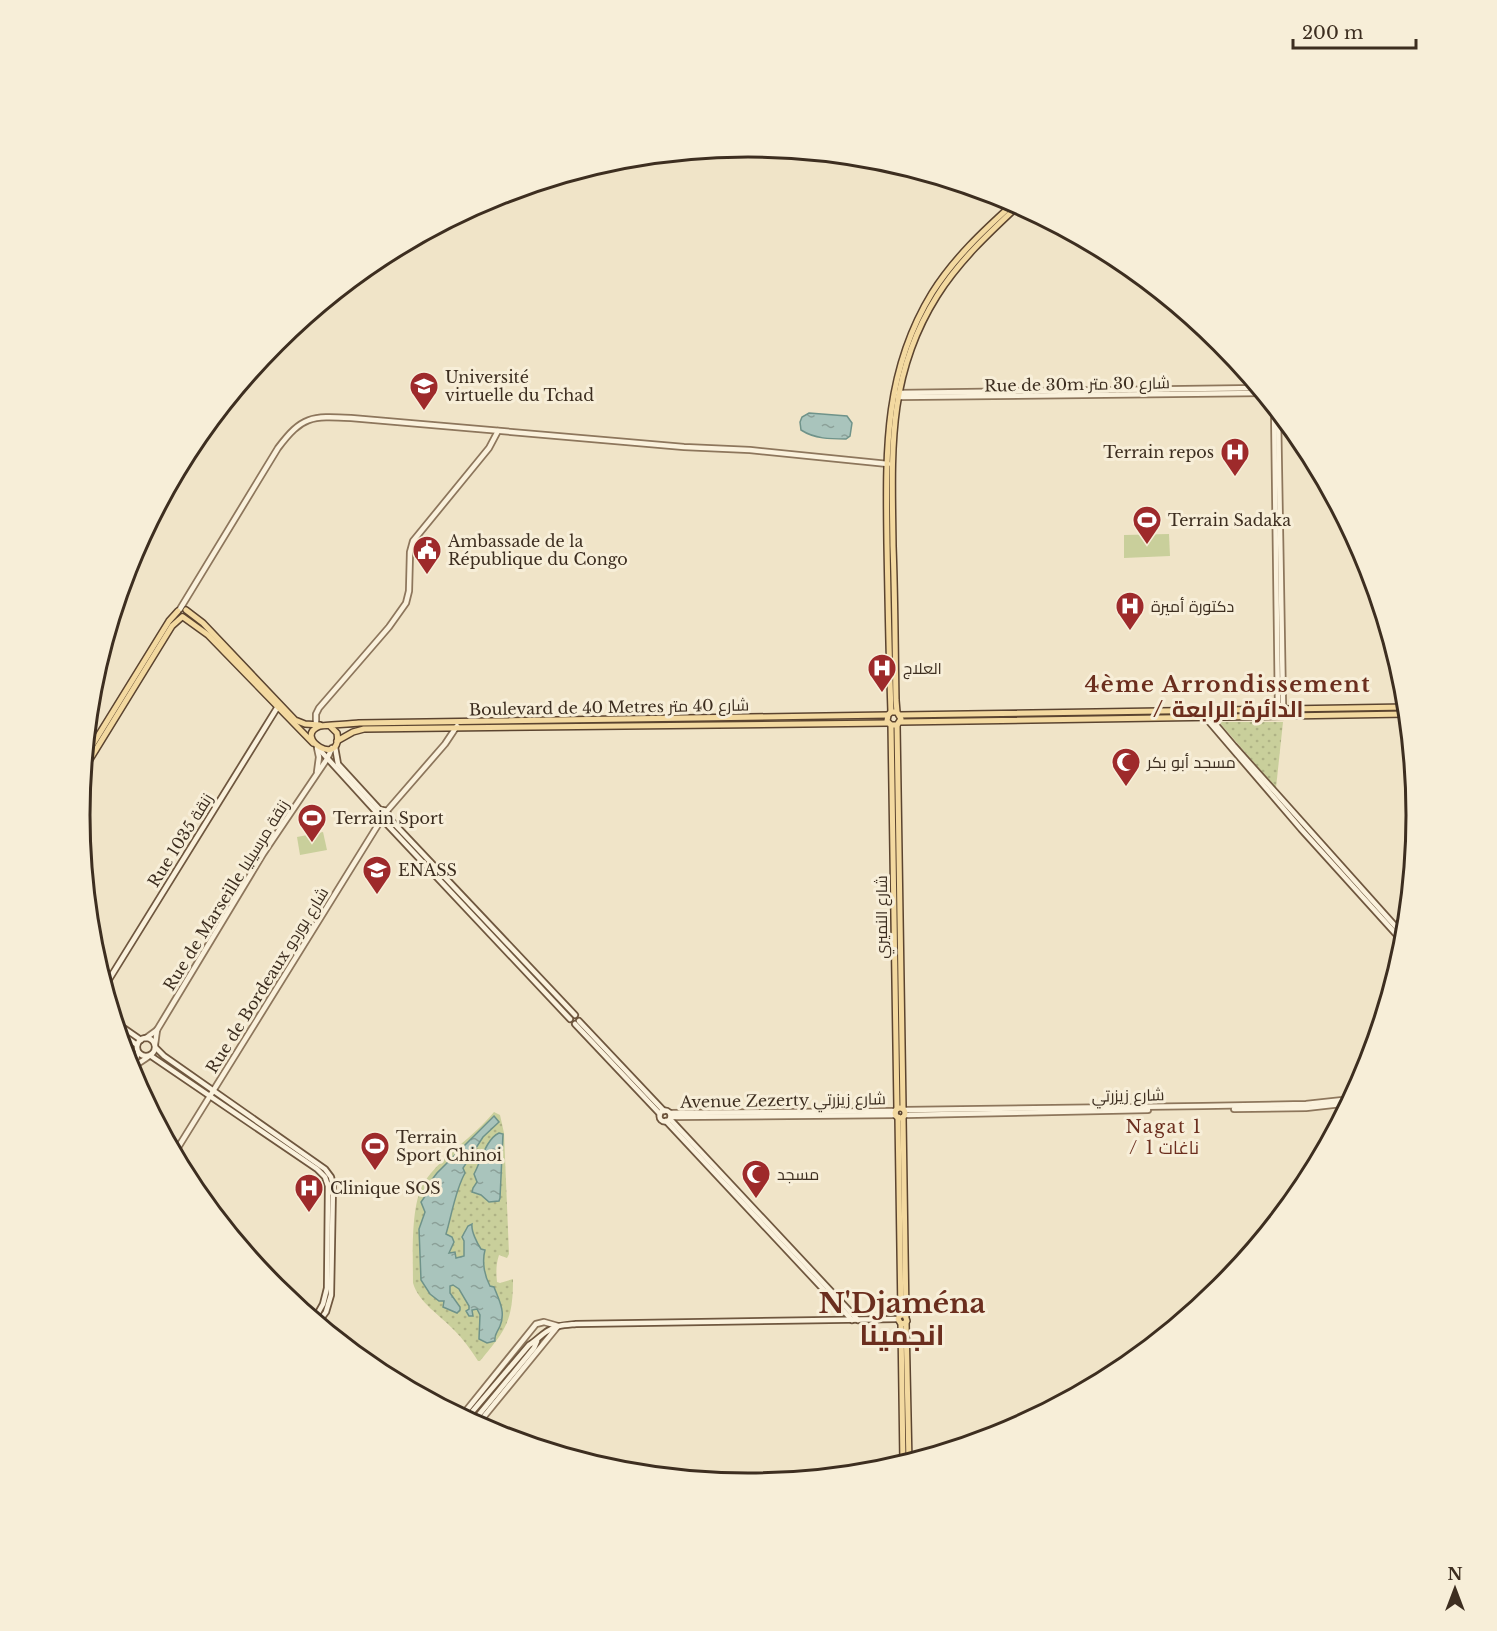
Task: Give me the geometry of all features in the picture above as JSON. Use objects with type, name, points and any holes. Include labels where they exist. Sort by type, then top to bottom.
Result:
[{"type":"main road","points":[[895,395],[906,349],[932,294],[958,259],[1007,210]]},
{"type":"main road","points":[[895,395],[911,351],[936,297],[962,262],[1011,212]]},
{"type":"main road","name":"شارع النميري","points":[[895,395],[889,464],[902,1319]]},
{"type":"main road","points":[[182,610],[203,623],[295,720],[305,724],[331,727],[337,733],[335,745],[326,750],[316,746],[208,635],[178,615],[182,610]]},
{"type":"main road","points":[[95,742],[170,621],[182,610]]},
{"type":"main road","points":[[93,754],[176,622],[182,617]]},
{"type":"main road","points":[[894,718],[1208,717],[1397,707]]},
{"type":"main road","points":[[894,718],[1205,710],[1398,714]]},
{"type":"main road","name":"Boulevard de 40 Metres شارع 40 متر","points":[[335,745],[353,732],[364,729],[894,718]]},
{"type":"main road","name":"Boulevard de 40 Metres شارع 40 متر","points":[[331,727],[359,723],[457,726]]},
{"type":"main road","points":[[316,746],[314,732],[324,725]]},
{"type":"main road","points":[[902,1319],[909,1454]]},
{"type":"main road","points":[[902,1319],[903,1455]]},
{"type":"street","name":"Rue de 30m شارع 30 متر","points":[[895,395],[1250,388]]},
{"type":"street","name":"Rue de 30m شارع 30 متر","points":[[895,395],[1013,398],[1254,393]]},
{"type":"street","points":[[182,610],[188,596],[278,448],[291,431],[307,420],[323,417],[351,418],[684,447],[750,450],[889,464]]},
{"type":"street","points":[[1274,420],[1283,713]]},
{"type":"street","points":[[1278,425],[1283,713]]},
{"type":"street","points":[[316,725],[316,714],[319,708],[406,603],[413,541],[489,448],[498,431]]},
{"type":"street","name":"Rue 1035 زنقة","points":[[110,978],[277,708]]},
{"type":"street","points":[[1205,710],[1208,717],[1301,829],[1396,934]]},
{"type":"street","points":[[1208,717],[1397,928]]},
{"type":"street","name":"Rue de Bordeaux شارع بوردو","points":[[179,1146],[383,816],[457,726]]},
{"type":"street","points":[[335,745],[338,764],[437,876],[669,1118],[855,1320]]},
{"type":"street","name":"Rue de Marseille زنقة مرسيليا","points":[[143,1039],[157,1030],[263,854],[335,745]]},
{"type":"street","points":[[316,746],[575,1015],[572,1016],[575,1021]]},
{"type":"street","points":[[316,746],[319,757],[316,774]]},
{"type":"street","points":[[125,1028],[143,1039],[152,1040],[164,1056],[317,1169],[327,1179],[327,1288],[317,1314]]},
{"type":"street","name":"Rue de Marseille زنقة مرسيليا","points":[[156,1047],[157,1030]]},
{"type":"street","points":[[137,1045],[143,1039]]},
{"type":"street","points":[[130,1040],[137,1045],[136,1057]]},
{"type":"street","points":[[139,1064],[156,1047]]},
{"type":"street","points":[[138,1053],[142,1056],[149,1056],[212,1093],[325,1169],[331,1177],[333,1185],[332,1288],[328,1305],[321,1317]]},
{"type":"street","name":"شارع زيزرتي","points":[[900,1113],[1274,1109],[1324,1107],[1341,1103]]},
{"type":"street","points":[[662,1113],[662,1120],[669,1118]]},
{"type":"street","name":"Avenue Zezerty شارع زيزرتي","points":[[669,1118],[900,1113]]},
{"type":"street","points":[[478,1416],[534,1348],[537,1341],[547,1330],[558,1326],[902,1319]]},
{"type":"street","points":[[465,1410],[536,1324],[544,1322],[558,1326]]},
{"type":"street","points":[[483,1418],[558,1326]]},
{"type":"street","points":[[472,1413],[529,1345],[537,1341]]},
{"type":"green space","name":"Terrain Sadaka","points":[[1169,534],[1170,556],[1124,558],[1124,535]]},
{"type":"green space","points":[[1219,722],[1283,722],[1276,788]]},
{"type":"green space","name":"Terrain Sport","points":[[323,832],[327,850],[300,855],[297,837]]},
{"type":"green space","points":[[494,1112],[500,1115],[504,1133],[509,1254],[507,1258],[499,1255],[497,1282],[513,1279],[513,1293],[512,1305],[502,1333],[478,1361],[461,1337],[425,1303],[416,1290],[413,1283],[413,1230],[417,1202],[425,1181],[440,1163]]},
{"type":"water","points":[[809,413],[847,416],[852,423],[850,436],[846,439],[823,438],[801,430],[802,417]]},
{"type":"water","points":[[494,1116],[499,1122],[483,1137],[463,1168],[465,1173],[456,1195],[446,1234],[452,1237],[454,1242],[449,1253],[455,1252],[456,1258],[464,1256],[462,1237],[468,1226],[472,1224],[476,1240],[481,1249],[485,1250],[485,1273],[498,1297],[502,1316],[495,1341],[487,1343],[479,1339],[480,1315],[477,1309],[472,1310],[473,1316],[469,1316],[466,1311],[469,1306],[459,1289],[453,1285],[450,1286],[450,1293],[460,1307],[457,1313],[443,1307],[444,1301],[439,1301],[430,1294],[421,1280],[419,1229],[425,1212],[421,1202],[426,1195],[427,1186]]},
{"type":"water","points":[[499,1133],[503,1134],[500,1198],[499,1201],[489,1202],[481,1195],[472,1192],[477,1182],[474,1174],[487,1145]]},
{"type":"place","name":"Université virtuelle du Tchad","points":[[424,412]]},
{"type":"place","name":"Terrain repos","points":[[1235,478]]},
{"type":"place","name":"Terrain Sadaka","points":[[1147,546]]},
{"type":"place","name":"Ambassade de la République du Congo","points":[[427,576]]},
{"type":"place","name":"دكتورة أميرة","points":[[1130,632]]},
{"type":"place","name":"العلاج","points":[[882,694]]},
{"type":"place","name":"مسجد أبو بكر","points":[[1126,788]]},
{"type":"place","name":"Terrain Sport","points":[[312,844]]},
{"type":"place","name":"ENASS","points":[[377,896]]},
{"type":"place","name":"Terrain Sport Chinoi","points":[[375,1172]]},
{"type":"place","name":"مسجد","points":[[756,1200]]},
{"type":"place","name":"Clinique SOS","points":[[309,1214]]},
{"type":"district","name":"4ème Arrondissement / الدائرة الرابعة","points":[[1228,696]]},
{"type":"district","name":"Nagat 1 / ناغات 1","points":[[1164,1137]]},
{"type":"district","name":"N'Djaména انجمينا","points":[[902,1319]]}]
